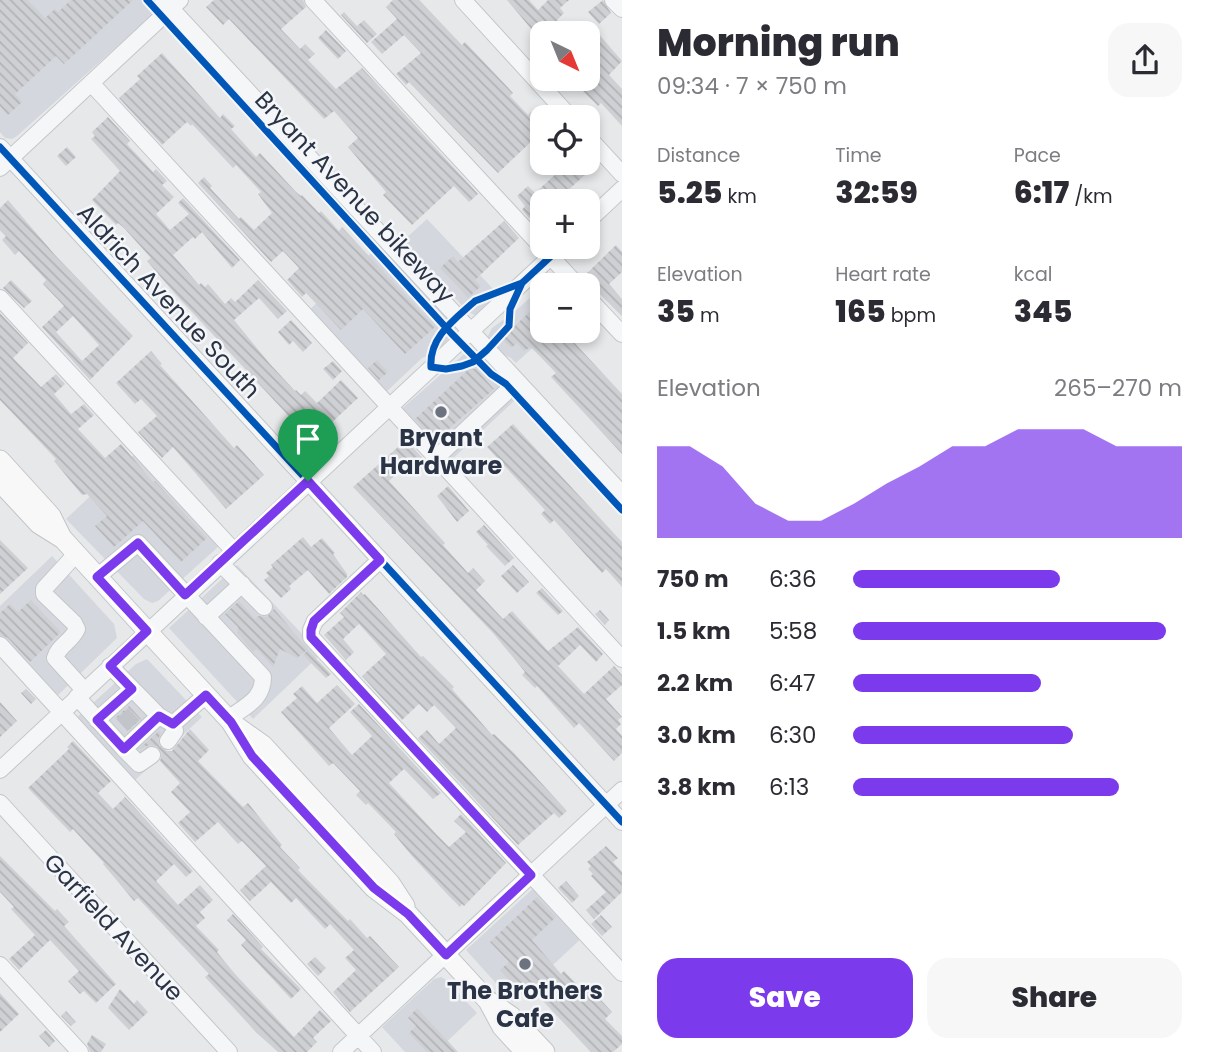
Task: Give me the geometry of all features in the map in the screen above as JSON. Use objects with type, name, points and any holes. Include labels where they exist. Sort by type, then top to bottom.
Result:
[{"type":"main road","points":[[0,460],[51,516],[69,547]]},
{"type":"main road","points":[[0,481],[39,524],[69,547],[229,721],[251,734],[273,755],[390,883],[408,914],[488,1001],[502,1027],[525,1052]]},
{"type":"main road","points":[[488,1001],[511,1016],[545,1052]]},
{"type":"street","points":[[313,0],[530,225]]},
{"type":"street","points":[[463,0],[559,105]]},
{"type":"street","points":[[613,0],[622,9]]},
{"type":"street","points":[[4,158],[91,83],[171,3],[622,494]]},
{"type":"street","points":[[91,83],[622,659]]},
{"type":"street","points":[[600,149],[622,174]]},
{"type":"street","name":"Aldrich Avenue South","points":[[4,158],[308,481],[622,822]]},
{"type":"street","points":[[600,210],[622,189]]},
{"type":"street","points":[[0,770],[548,259]]},
{"type":"street","points":[[0,298],[234,551]]},
{"type":"street","points":[[600,311],[622,334]]},
{"type":"street","points":[[437,457],[517,382]]},
{"type":"street","points":[[97,577],[138,543],[263,677],[263,688],[256,699],[229,721]]},
{"type":"street","points":[[69,547],[44,589],[44,594],[74,622],[77,629],[74,636],[56,653],[55,658],[97,720],[117,730],[124,749],[139,764],[152,755]]},
{"type":"street","points":[[380,560],[314,621],[311,637],[622,973]]},
{"type":"street","points":[[220,563],[264,607]]},
{"type":"street","points":[[206,617],[242,584]]},
{"type":"street","points":[[0,645],[373,1052]]},
{"type":"street","points":[[110,666],[132,689],[140,708],[166,720],[175,730],[168,741]]},
{"type":"street","points":[[97,720],[132,689]]},
{"type":"street","points":[[124,749],[206,695]]},
{"type":"street","points":[[341,1052],[622,790]]},
{"type":"street","name":"Garfield Avenue","points":[[0,803],[229,1052]]},
{"type":"street","points":[[0,965],[80,1052]]},
{"type":"shaded area","points":[[0,0],[155,0],[161,10],[12,139],[5,138],[0,132]]},
{"type":"shaded area","points":[[427,219],[495,291],[485,310],[475,315],[468,312],[403,241]]},
{"type":"shaded area","points":[[380,245],[453,323],[456,330],[438,351],[422,358],[383,395],[306,313]]},
{"type":"shaded area","points":[[530,298],[530,343],[538,343],[516,363],[488,343],[492,328]]},
{"type":"shaded area","points":[[469,350],[515,400],[447,464],[398,412]]},
{"type":"shaded area","points":[[142,447],[229,537],[158,601],[152,603],[144,599],[66,519]]},
{"type":"shaded area","points":[[52,556],[114,624],[117,638],[55,698],[0,640],[0,606]]},
{"type":"shaded area","points":[[237,565],[321,654],[253,719],[169,628]]},
{"type":"shaded area","points":[[147,659],[202,717],[132,783],[73,721],[136,664]]},
{"type":"shaded area","points":[[537,885],[584,936],[513,1002],[466,950]]},
{"type":"shaded area","points":[[441,977],[477,1013],[436,1052],[405,1052],[382,1027],[434,979]]},
{"type":"building","points":[[0,0],[28,0],[45,18],[55,9],[58,12],[71,0],[133,0],[64,64],[56,56],[15,94],[22,102],[8,115],[0,106]]},
{"type":"building","points":[[214,0],[303,0],[306,7],[281,29],[300,49],[305,44],[315,54],[308,60],[336,89],[362,68],[478,194],[469,202],[454,186],[412,225],[383,195],[386,192],[348,147],[358,138],[334,111],[324,119],[229,19],[223,25],[206,7]]},
{"type":"building","points":[[393,0],[419,0],[462,45],[465,42],[513,93],[510,96],[528,115],[530,113],[530,143],[498,173],[409,82],[406,85],[396,74],[421,53],[404,35],[382,54],[371,42],[397,19],[386,7]]},
{"type":"building","points":[[507,0],[529,0],[538,10],[548,0],[569,0],[560,8],[564,13],[558,21],[530,21],[530,27]]},
{"type":"building","points":[[603,0],[611,13],[600,23],[588,12]]},
{"type":"building","points":[[344,12],[357,26],[364,20],[377,34],[367,43],[341,15]]},
{"type":"building","points":[[326,30],[346,51],[338,59],[318,38]]},
{"type":"building","points":[[600,35],[622,61],[609,75],[622,89],[622,126],[601,103],[597,105],[583,91],[600,91]]},
{"type":"building","points":[[162,53],[220,118],[223,114],[235,126],[231,129],[256,157],[260,153],[319,213],[321,211],[339,231],[342,227],[435,327],[405,354],[363,309],[341,330],[306,293],[302,297],[287,280],[299,268],[283,251],[271,262],[198,183],[204,177],[212,186],[210,188],[239,219],[241,217],[254,230],[272,213],[258,194],[261,192],[236,165],[233,168],[192,124],[191,126],[187,122],[162,145],[119,98],[140,79],[137,76]]},
{"type":"building","points":[[108,117],[130,141],[127,144],[153,172],[156,169],[167,181],[162,185],[174,197],[156,214],[170,230],[189,214],[178,203],[183,198],[240,260],[232,268],[202,232],[195,239],[193,237],[173,255],[199,285],[201,283],[205,287],[208,284],[225,304],[231,298],[235,302],[258,280],[287,311],[278,319],[259,298],[234,320],[270,364],[295,391],[301,395],[305,391],[317,403],[341,380],[358,398],[312,441],[177,296],[147,261],[151,258],[124,228],[118,223],[116,225],[92,200],[120,171],[91,139],[95,136],[92,132]]},
{"type":"building","points":[[67,147],[76,157],[66,166],[57,156]]},
{"type":"building","points":[[555,175],[585,175],[569,189],[539,189]]},
{"type":"building","points":[[528,186],[531,189],[530,219],[522,210],[525,206],[517,196]]},
{"type":"building","points":[[8,200],[55,255],[133,336],[90,380],[42,327],[64,306],[43,284],[46,280],[19,251],[15,255],[2,240],[6,236],[0,230],[0,208]],"holes":[[[73,316],[99,345],[82,361],[56,332]]]},
{"type":"building","points":[[504,221],[519,238],[475,280],[481,286],[468,298],[440,268],[453,256],[458,262]]},
{"type":"building","points":[[616,245],[622,252],[622,272],[609,284],[622,299],[622,316],[600,294],[600,273],[587,273]]},
{"type":"building","points":[[11,280],[32,301],[24,308],[3,288]]},
{"type":"building","points":[[530,311],[530,343],[575,343],[622,394],[622,454],[551,377],[556,373],[531,347],[524,351],[517,343],[511,348],[504,341],[505,335]]},
{"type":"building","points":[[0,313],[28,343],[13,358],[41,387],[56,374],[65,384],[54,394],[71,414],[84,404],[94,415],[78,429],[105,458],[121,444],[207,538],[181,562],[143,521],[114,547],[95,526],[107,516],[87,494],[82,495],[54,461],[56,459],[0,400]]},
{"type":"building","points":[[291,320],[312,343],[303,352],[293,341],[289,345],[278,332]]},
{"type":"building","points":[[151,351],[162,364],[160,365],[234,448],[237,445],[264,475],[226,509],[173,447],[162,458],[138,432],[157,416],[141,399],[135,404],[116,383]]},
{"type":"building","points":[[377,360],[388,372],[379,380],[368,368]]},
{"type":"building","points":[[333,361],[342,371],[333,380],[323,369]]},
{"type":"building","points":[[469,369],[476,369],[494,389],[435,441],[415,419]]},
{"type":"building","points":[[513,424],[622,542],[622,587],[606,569],[602,573],[554,520],[550,524],[541,514],[545,510],[487,447]]},
{"type":"building","points":[[406,440],[429,465],[420,473],[409,461],[389,481],[468,573],[473,568],[485,581],[476,590],[503,619],[512,611],[548,651],[578,627],[603,654],[596,662],[580,645],[558,666],[584,694],[614,666],[622,675],[622,685],[606,699],[622,717],[618,720],[621,724],[616,729],[622,736],[622,753],[614,761],[579,723],[574,728],[537,686],[535,688],[522,675],[525,672],[493,633],[353,487]]},
{"type":"building","points":[[448,486],[469,511],[457,522],[437,496]]},
{"type":"building","points":[[484,525],[514,558],[505,566],[476,532]]},
{"type":"building","points":[[303,537],[311,547],[322,538],[335,553],[333,554],[347,577],[329,594],[308,570],[289,586],[291,589],[281,598],[264,580],[269,576],[266,573],[273,567],[271,565]]},
{"type":"building","points":[[0,540],[28,568],[0,594]]},
{"type":"building","points":[[513,565],[529,582],[517,593],[501,576]]},
{"type":"building","points":[[542,588],[563,611],[558,615],[536,593]]},
{"type":"building","points":[[361,592],[421,657],[454,687],[452,689],[492,735],[514,753],[567,811],[559,818],[554,813],[518,845],[418,738],[427,730],[439,744],[456,728],[434,705],[427,712],[419,704],[402,720],[362,676],[386,654],[359,624],[343,639],[354,652],[346,660],[324,635],[344,617],[340,613]]},
{"type":"building","points":[[31,600],[61,632],[30,662],[8,638],[0,635],[0,613],[10,604],[18,612]]},
{"type":"building","points":[[239,601],[255,619],[258,616],[267,617],[274,609],[308,649],[297,658],[280,649],[273,667],[257,649],[253,651],[237,633],[238,627],[225,614]]},
{"type":"building","points":[[600,610],[609,620],[605,625],[595,614]]},
{"type":"building","points":[[308,650],[331,674],[326,678],[303,655]]},
{"type":"building","points":[[337,685],[355,704],[329,728],[352,755],[372,736],[350,712],[359,704],[441,793],[433,799],[404,769],[389,783],[436,834],[449,847],[466,832],[454,821],[461,814],[506,863],[464,906],[462,904],[460,907],[448,895],[412,856],[394,834],[396,832],[368,803],[366,805],[356,795],[360,791],[333,763],[329,766],[281,712],[297,698],[293,694],[302,686],[317,703]]},
{"type":"building","points":[[26,689],[36,699],[31,704],[21,693]]},
{"type":"building","points":[[0,702],[17,721],[0,737]]},
{"type":"building","points":[[129,706],[141,719],[128,731],[115,718]]},
{"type":"building","points":[[190,729],[209,750],[198,761],[243,807],[248,803],[282,845],[280,847],[300,868],[298,870],[348,921],[350,919],[367,938],[370,936],[399,967],[350,1012],[333,992],[356,970],[345,958],[354,950],[330,924],[325,929],[296,898],[291,903],[271,882],[250,901],[240,890],[266,866],[242,841],[238,844],[218,822],[195,842],[178,823],[190,812],[171,792],[180,783],[160,761],[162,753],[157,746],[150,745],[139,749],[159,731],[159,746],[166,751],[172,751]]},
{"type":"building","points":[[73,741],[111,781],[98,793],[113,809],[125,797],[193,871],[186,877],[174,864],[156,881],[178,905],[200,885],[213,900],[200,912],[205,918],[196,926],[219,950],[217,952],[235,974],[294,1037],[320,1010],[331,1021],[313,1038],[317,1042],[307,1052],[278,1052],[257,1033],[205,977],[209,974],[138,898],[134,901],[73,829],[70,832],[28,788],[69,749],[67,747]]},
{"type":"building","points":[[606,846],[618,858],[613,862],[622,872],[622,892],[594,919],[586,910],[606,892],[591,876],[593,874],[588,869],[591,866],[587,862]]},
{"type":"building","points":[[0,856],[69,922],[64,926],[116,984],[96,1003],[84,991],[80,994],[68,981],[79,971],[50,940],[19,970],[9,959],[35,935],[11,909],[14,907],[0,892]]},
{"type":"building","points":[[566,881],[579,896],[572,903],[558,888]]},
{"type":"building","points":[[537,897],[556,917],[532,940],[561,974],[564,971],[583,991],[588,986],[612,1012],[605,1019],[622,1036],[622,1044],[613,1052],[591,1052],[527,984],[519,991],[500,970],[509,962],[490,942]]},
{"type":"building","points":[[233,914],[263,947],[261,949],[301,989],[291,999],[241,945],[246,940],[227,920]]},
{"type":"building","points":[[601,915],[612,927],[602,936],[591,924]]},
{"type":"building","points":[[315,957],[326,968],[318,976],[307,964]]},
{"type":"building","points":[[120,989],[134,1004],[137,1000],[148,1012],[129,1030],[108,1008]]},
{"type":"building","points":[[0,993],[19,1014],[0,1032]]},
{"type":"building","points":[[417,1008],[458,1052],[427,1052],[409,1033],[416,1026],[408,1018]]},
{"type":"building","points":[[66,1011],[76,1022],[71,1026],[61,1016]]},
{"type":"building","points":[[46,1030],[55,1041],[49,1047],[39,1036]]},
{"type":"building","points":[[92,1035],[106,1044],[101,1052],[90,1052],[87,1044]]},
{"type":"tunnel","points":[[122,725],[135,713]]},
{"type":"cycle path","name":"Bryant Avenue bikeway","points":[[147,0],[451,333],[491,374],[506,384],[622,510]]},
{"type":"cycle path","points":[[0,147],[622,822]]},
{"type":"cycle path","points":[[431,367],[434,347],[444,330],[459,315],[475,301],[522,283],[548,259]]},
{"type":"cycle path","points":[[431,367],[446,369],[462,366],[473,362],[487,350],[509,326],[510,309],[522,283]]},
{"type":"place","name":"Bryant Hardware","points":[[441,412]]},
{"type":"place","name":"The Brothers Cafe","points":[[525,964]]},
{"type":"route","points":[[308,481],[380,560],[314,621],[311,637],[531,875],[446,955],[408,914],[374,888],[252,756],[231,722],[206,695],[173,724],[159,716],[124,749],[97,720],[132,689],[110,666],[147,631],[97,577],[138,543],[185,595],[308,481]]}]
